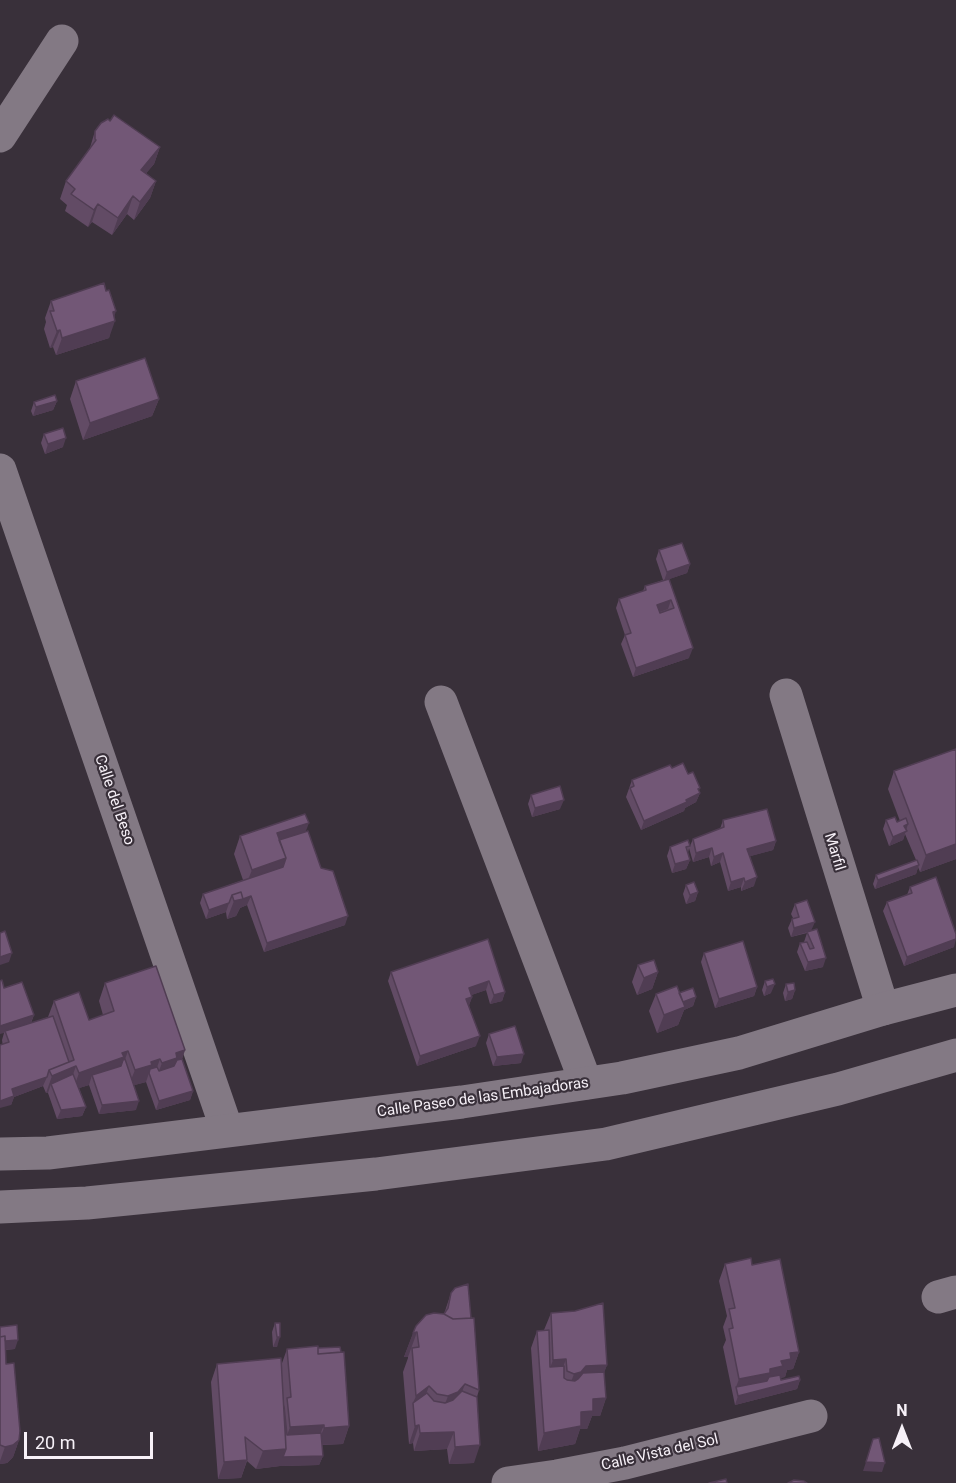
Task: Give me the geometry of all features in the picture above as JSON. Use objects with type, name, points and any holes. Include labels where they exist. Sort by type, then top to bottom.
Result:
[{"type":"street","points":[[0,136],[62,40]]},
{"type":"street","name":"Calle del Beso","points":[[0,470],[227,1130]]},
{"type":"street","name":"Marfil","points":[[786,695],[883,1009]]},
{"type":"street","points":[[441,702],[586,1083]]},
{"type":"street","name":"Calle Paseo de las Embajadoras","points":[[0,1154],[48,1153],[462,1102],[621,1078],[739,1053],[883,1009],[956,990]]},
{"type":"street","points":[[0,1207],[87,1203],[330,1179],[606,1144],[838,1089],[956,1055]]},
{"type":"street","name":"Calle Vista del Sol","points":[[508,1483],[624,1463],[811,1416]]},
{"type":"building","points":[[114,115],[160,147],[141,170],[156,181],[140,202],[133,196],[118,218],[98,204],[94,210],[71,194],[75,189],[66,181],[96,140],[95,131],[101,123],[108,119],[110,121]]},
{"type":"building","points":[[104,283],[106,291],[109,290],[116,311],[113,312],[115,321],[62,338],[50,311],[54,311],[51,301]]},
{"type":"building","points":[[145,358],[159,399],[90,423],[76,381]]},
{"type":"building","points":[[55,395],[57,401],[36,407],[34,402]]},
{"type":"building","points":[[63,428],[66,438],[48,444],[44,434]]},
{"type":"building","points":[[682,543],[690,564],[667,572],[659,550]]},
{"type":"building","points":[[669,579],[693,648],[636,668],[625,635],[631,633],[619,599],[646,590],[645,586]],"holes":[[[671,600],[674,608],[660,613],[657,605]]]},
{"type":"building","points":[[956,749],[956,844],[926,855],[894,771]]},
{"type":"building","points":[[683,763],[688,774],[693,772],[700,793],[686,800],[687,802],[644,821],[630,788],[634,786],[632,780],[670,765],[672,768]]},
{"type":"building","points":[[560,786],[564,800],[535,808],[531,795]]},
{"type":"building","points":[[767,809],[776,841],[747,849],[757,877],[745,882],[744,878],[731,882],[723,853],[714,857],[712,848],[696,853],[693,839],[724,827],[723,820]]},
{"type":"building","points":[[305,814],[309,823],[277,833],[286,858],[252,870],[240,836]]},
{"type":"building","points":[[895,817],[897,822],[906,818],[908,824],[904,826],[907,831],[893,837],[886,820]]},
{"type":"building","points":[[308,831],[321,868],[333,871],[348,916],[267,943],[251,896],[243,899],[241,892],[232,895],[229,903],[209,910],[203,894],[283,867],[286,858],[279,840]]},
{"type":"building","points":[[688,840],[690,846],[686,847],[690,860],[675,864],[670,847]]},
{"type":"building","points":[[917,860],[919,865],[878,880],[876,875]]},
{"type":"building","points":[[936,877],[956,939],[907,957],[887,902],[912,893],[910,887]]},
{"type":"building","points":[[694,882],[698,892],[690,895],[686,885]]},
{"type":"building","points":[[241,892],[243,899],[234,901],[232,895]]},
{"type":"building","points":[[807,900],[815,922],[794,928],[792,919],[799,917],[795,904]]},
{"type":"building","points":[[817,929],[826,958],[808,962],[800,943],[807,942],[810,949],[814,948],[807,932]]},
{"type":"building","points":[[5,931],[12,953],[0,957],[0,933]]},
{"type":"building","points":[[488,939],[505,992],[494,995],[489,981],[469,988],[472,997],[466,999],[480,1036],[420,1056],[391,972]]},
{"type":"building","points":[[743,941],[757,987],[719,999],[704,953]]},
{"type":"building","points":[[654,960],[658,972],[644,978],[638,965]]},
{"type":"building","points":[[156,966],[185,1050],[176,1053],[177,1058],[162,1063],[160,1059],[151,1062],[152,1065],[135,1070],[128,1051],[122,1053],[124,1057],[79,1073],[76,1066],[52,1076],[49,1070],[74,1060],[54,1001],[79,992],[89,1020],[114,1011],[105,983]]},
{"type":"building","points":[[773,979],[775,984],[767,987],[765,981]]},
{"type":"building","points":[[2,980],[4,988],[22,982],[34,1015],[0,1026],[0,981]]},
{"type":"building","points":[[794,983],[795,990],[788,992],[786,984]]},
{"type":"building","points":[[677,986],[685,1007],[664,1015],[656,994]]},
{"type":"building","points":[[693,988],[696,997],[683,1002],[679,993]]},
{"type":"building","points":[[53,1016],[69,1062],[49,1070],[47,1077],[12,1089],[14,1096],[0,1101],[0,1045],[9,1042],[5,1031]]},
{"type":"building","points":[[515,1026],[524,1054],[497,1057],[489,1034]]},
{"type":"building","points":[[125,1059],[139,1101],[102,1105],[92,1075],[121,1066]]},
{"type":"building","points":[[182,1059],[193,1091],[159,1101],[149,1073],[150,1069],[157,1067],[159,1071],[174,1066],[177,1060]]},
{"type":"building","points":[[73,1074],[86,1107],[61,1110],[51,1084]]},
{"type":"building","points":[[751,1258],[752,1265],[780,1259],[799,1352],[790,1353],[791,1359],[781,1361],[783,1366],[770,1369],[770,1373],[739,1379],[729,1329],[733,1328],[729,1309],[735,1308],[725,1264]]},
{"type":"building","points":[[468,1284],[471,1318],[453,1319],[444,1314],[455,1288]]},
{"type":"building","points":[[603,1303],[607,1365],[586,1366],[581,1372],[574,1374],[567,1371],[566,1359],[553,1360],[551,1313],[575,1311]]},
{"type":"building","points":[[444,1314],[453,1319],[474,1318],[479,1390],[465,1384],[458,1392],[448,1396],[437,1394],[429,1386],[416,1396],[412,1348],[419,1347],[417,1332],[413,1333],[426,1315]]},
{"type":"building","points":[[275,1323],[280,1323],[280,1337],[277,1337]]},
{"type":"building","points":[[17,1325],[18,1340],[5,1341],[5,1336],[0,1337],[0,1327]]},
{"type":"building","points":[[549,1330],[550,1367],[564,1366],[564,1378],[575,1381],[583,1373],[604,1372],[606,1398],[593,1399],[593,1411],[581,1412],[581,1426],[544,1433],[537,1331]]},
{"type":"building","points":[[5,1336],[6,1364],[14,1363],[20,1431],[19,1440],[5,1447],[0,1445],[0,1337]]},
{"type":"building","points":[[318,1346],[318,1354],[344,1352],[349,1426],[290,1427],[287,1398],[291,1397],[287,1349]]},
{"type":"building","points":[[340,1347],[341,1352],[318,1354],[318,1348]]},
{"type":"building","points":[[281,1358],[286,1449],[263,1451],[245,1437],[247,1460],[224,1462],[217,1364]]},
{"type":"building","points":[[780,1375],[781,1380],[799,1376],[800,1380],[738,1396],[736,1387],[767,1381],[769,1377]]},
{"type":"building","points":[[462,1391],[477,1397],[480,1445],[455,1447],[454,1432],[420,1433],[419,1425],[415,1426],[413,1403],[427,1393],[434,1401],[445,1403],[453,1400]]},
{"type":"building","points":[[284,1406],[287,1435],[321,1433],[323,1456],[283,1457],[286,1449]]},
{"type":"building","points":[[879,1438],[885,1463],[866,1462],[873,1439]]},
{"type":"building","points":[[726,1479],[727,1483],[709,1483]]},
{"type":"building","points":[[794,1480],[804,1481],[807,1483],[788,1483]]}]
